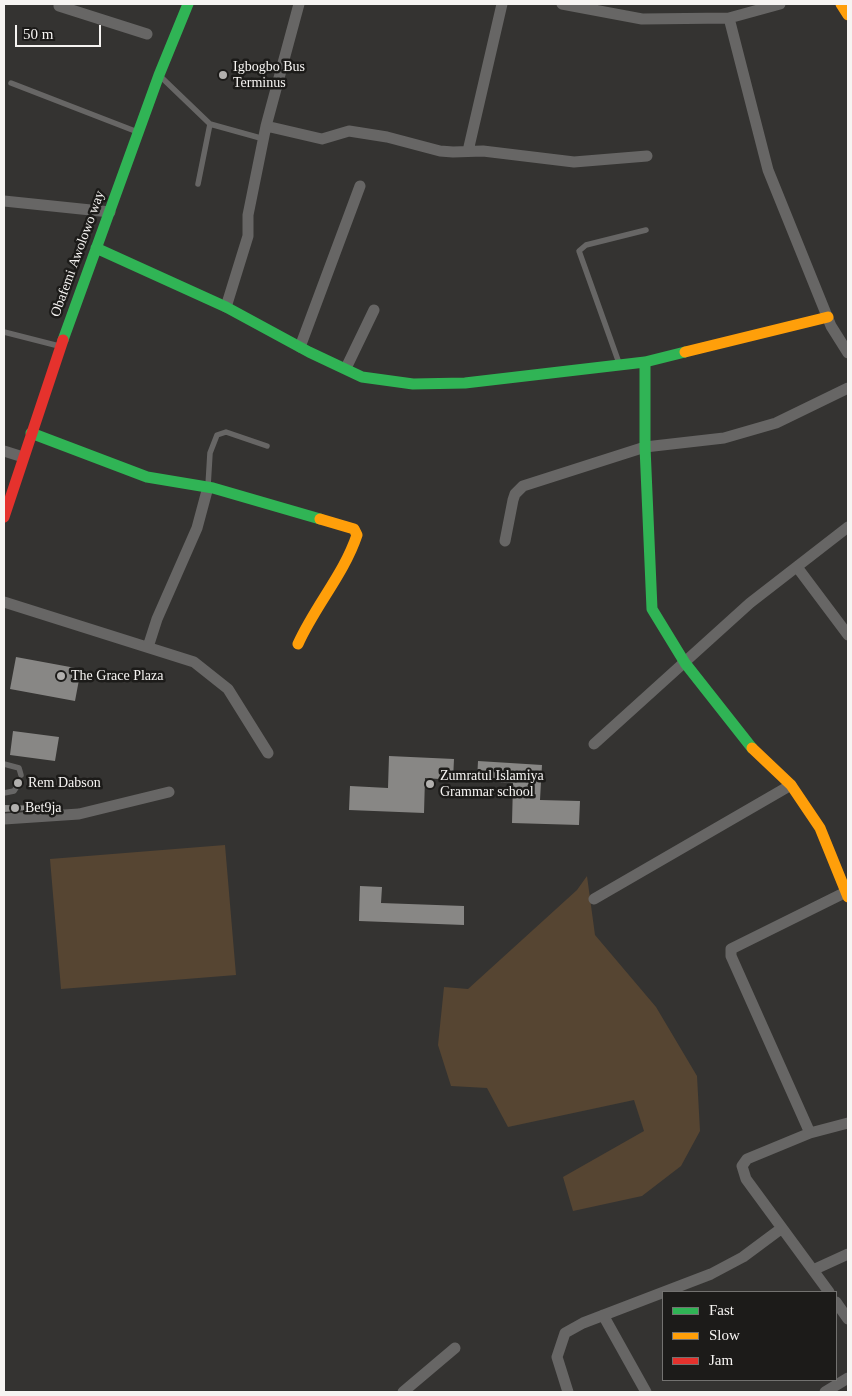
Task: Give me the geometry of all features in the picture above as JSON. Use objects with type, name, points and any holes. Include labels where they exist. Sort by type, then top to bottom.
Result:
[{"type":"street","points":[[57,4],[147,34]]},
{"type":"street","name":"Obafemi Awolowo way","points":[[4,517],[31,433],[96,248],[159,75],[188,4]]},
{"type":"street","points":[[226,307],[248,236],[248,215],[266,126],[299,4]]},
{"type":"street","points":[[468,151],[502,4]]},
{"type":"street","points":[[562,4],[642,18],[729,18],[780,4]]},
{"type":"street","points":[[842,4],[848,15]]},
{"type":"street","points":[[729,18],[768,170],[831,326],[848,353]]},
{"type":"street","points":[[266,126],[322,138],[349,131],[387,136],[440,151],[468,151],[574,162],[647,156]]},
{"type":"street","points":[[300,347],[360,186]]},
{"type":"street","points":[[4,201],[110,212]]},
{"type":"street","points":[[96,248],[226,307],[300,347],[362,376],[413,384],[465,382],[645,362],[828,317]]},
{"type":"street","points":[[346,368],[374,310]]},
{"type":"street","points":[[645,362],[645,447],[652,609],[685,663],[750,746],[790,785],[820,828],[847,894],[731,949],[731,956],[810,1133]]},
{"type":"street","points":[[505,541],[513,500],[518,489],[523,486],[645,447],[724,438],[776,423],[848,388]]},
{"type":"street","points":[[31,433],[147,477],[208,487],[354,529],[357,532],[352,550],[305,628],[298,644]]},
{"type":"street","points":[[4,451],[23,457]]},
{"type":"street","points":[[148,647],[158,618],[197,528],[208,487]]},
{"type":"street","points":[[594,744],[750,603],[848,527]]},
{"type":"street","points":[[797,566],[848,635]]},
{"type":"street","points":[[4,602],[194,662],[228,689],[268,753]]},
{"type":"street","points":[[594,899],[790,785]]},
{"type":"street","points":[[4,819],[79,814],[169,792]]},
{"type":"street","points":[[828,1291],[746,1179],[743,1163],[810,1133],[848,1123]]},
{"type":"street","points":[[667,1291],[711,1274],[743,1257],[782,1228]]},
{"type":"street","points":[[813,1270],[848,1254]]},
{"type":"street","points":[[568,1392],[557,1357],[560,1342],[565,1333],[662,1293]]},
{"type":"street","points":[[837,1303],[848,1319]]},
{"type":"street","points":[[603,1316],[646,1392]]},
{"type":"street","points":[[403,1392],[455,1348]]},
{"type":"street","points":[[825,1392],[848,1378]]},
{"type":"lane","points":[[159,75],[210,124],[264,139]]},
{"type":"lane","points":[[11,82],[138,132]]},
{"type":"lane","points":[[198,184],[210,124]]},
{"type":"lane","points":[[620,365],[579,251],[586,245],[646,230]]},
{"type":"lane","points":[[4,332],[61,346]]},
{"type":"lane","points":[[208,487],[210,453],[217,435],[226,432],[267,446]]},
{"type":"lane","points":[[4,764],[18,768],[21,775]]},
{"type":"lane","points":[[4,793],[14,791],[19,783]]},
{"type":"shaded area","points":[[225,845],[236,975],[61,989],[50,859]]},
{"type":"shaded area","points":[[587,876],[595,935],[656,1007],[697,1076],[700,1131],[681,1166],[642,1196],[573,1211],[563,1177],[644,1131],[634,1100],[508,1127],[487,1088],[451,1086],[438,1045],[444,987],[468,989],[577,890]]},
{"type":"building","name":"The Grace Plaza","points":[[16,657],[81,669],[75,701],[10,689]]},
{"type":"building","points":[[13,731],[59,737],[55,761],[10,755]]},
{"type":"building","points":[[389,756],[454,759],[453,780],[425,778],[424,813],[349,810],[350,786],[388,788]]},
{"type":"building","points":[[478,761],[542,765],[540,800],[580,801],[579,825],[512,823],[513,783],[477,781]]},
{"type":"building","points":[[4,805],[51,806],[51,808],[4,812]]},
{"type":"building","points":[[360,886],[382,887],[381,903],[464,906],[464,925],[359,921]]},
{"type":"traffic: fast","points":[[63,340],[159,75],[188,4]]},
{"type":"traffic: fast","points":[[96,248],[226,307],[309,352],[362,377],[413,384],[465,383],[645,362],[685,352]]},
{"type":"traffic: fast","points":[[645,362],[645,447],[652,609],[685,663],[752,748]]},
{"type":"traffic: fast","points":[[31,433],[147,477],[213,488],[320,519]]},
{"type":"traffic: slow","points":[[841,4],[848,15]]},
{"type":"traffic: slow","points":[[685,352],[828,317]]},
{"type":"traffic: slow","points":[[298,644],[345,563],[357,535],[354,529],[320,519]]},
{"type":"traffic: slow","points":[[752,748],[791,785],[820,828],[848,897]]},
{"type":"traffic: jam","points":[[4,517],[63,340]]},
{"type":"place","name":"Igbogbo Bus Terminus","points":[[223,75]]},
{"type":"place","name":"The Grace Plaza","points":[[61,676]]},
{"type":"place","name":"Rem Dabson","points":[[18,783]]},
{"type":"place","name":"Zumratul Islamiya Grammar school","points":[[430,784]]},
{"type":"place","name":"Bet9ja","points":[[15,808]]}]
